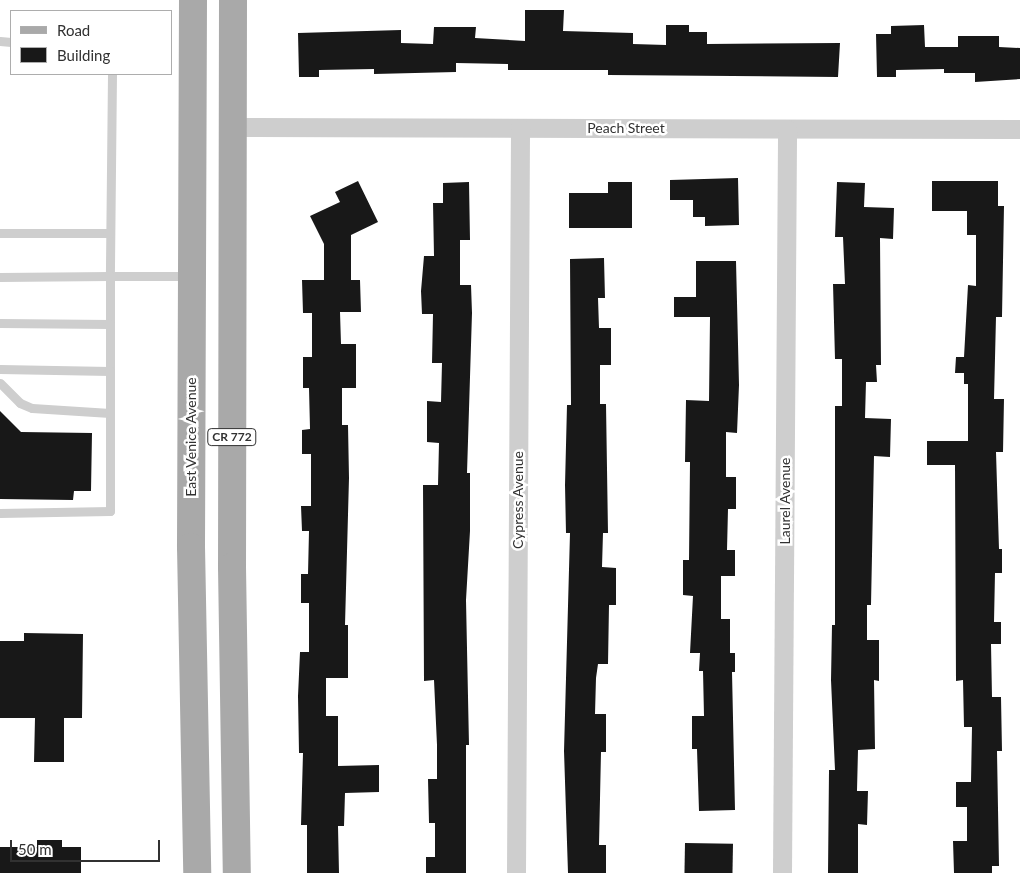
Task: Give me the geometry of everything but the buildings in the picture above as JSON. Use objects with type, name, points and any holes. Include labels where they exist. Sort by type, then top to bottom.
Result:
[{"type":"main road","name":"East Venice Avenue","points":[[193,0],[191,547],[196,873]]},
{"type":"main road","name":"CR 772","points":[[233,0],[232,567],[237,873]]},
{"type":"street","name":"Peach Street","points":[[233,127],[1020,129]]},
{"type":"street","name":"Cypress Avenue","points":[[516,873],[520,128]]},
{"type":"street","name":"Laurel Avenue","points":[[782,873],[787,129]]},
{"type":"lane","points":[[0,512],[110,511],[112,75]]},
{"type":"lane","points":[[0,233],[110,233]]},
{"type":"lane","points":[[0,277],[191,276]]},
{"type":"lane","points":[[0,323],[110,324]]},
{"type":"lane","points":[[0,369],[110,370]]},
{"type":"lane","points":[[0,383],[20,403],[32,408],[110,413]]}]
